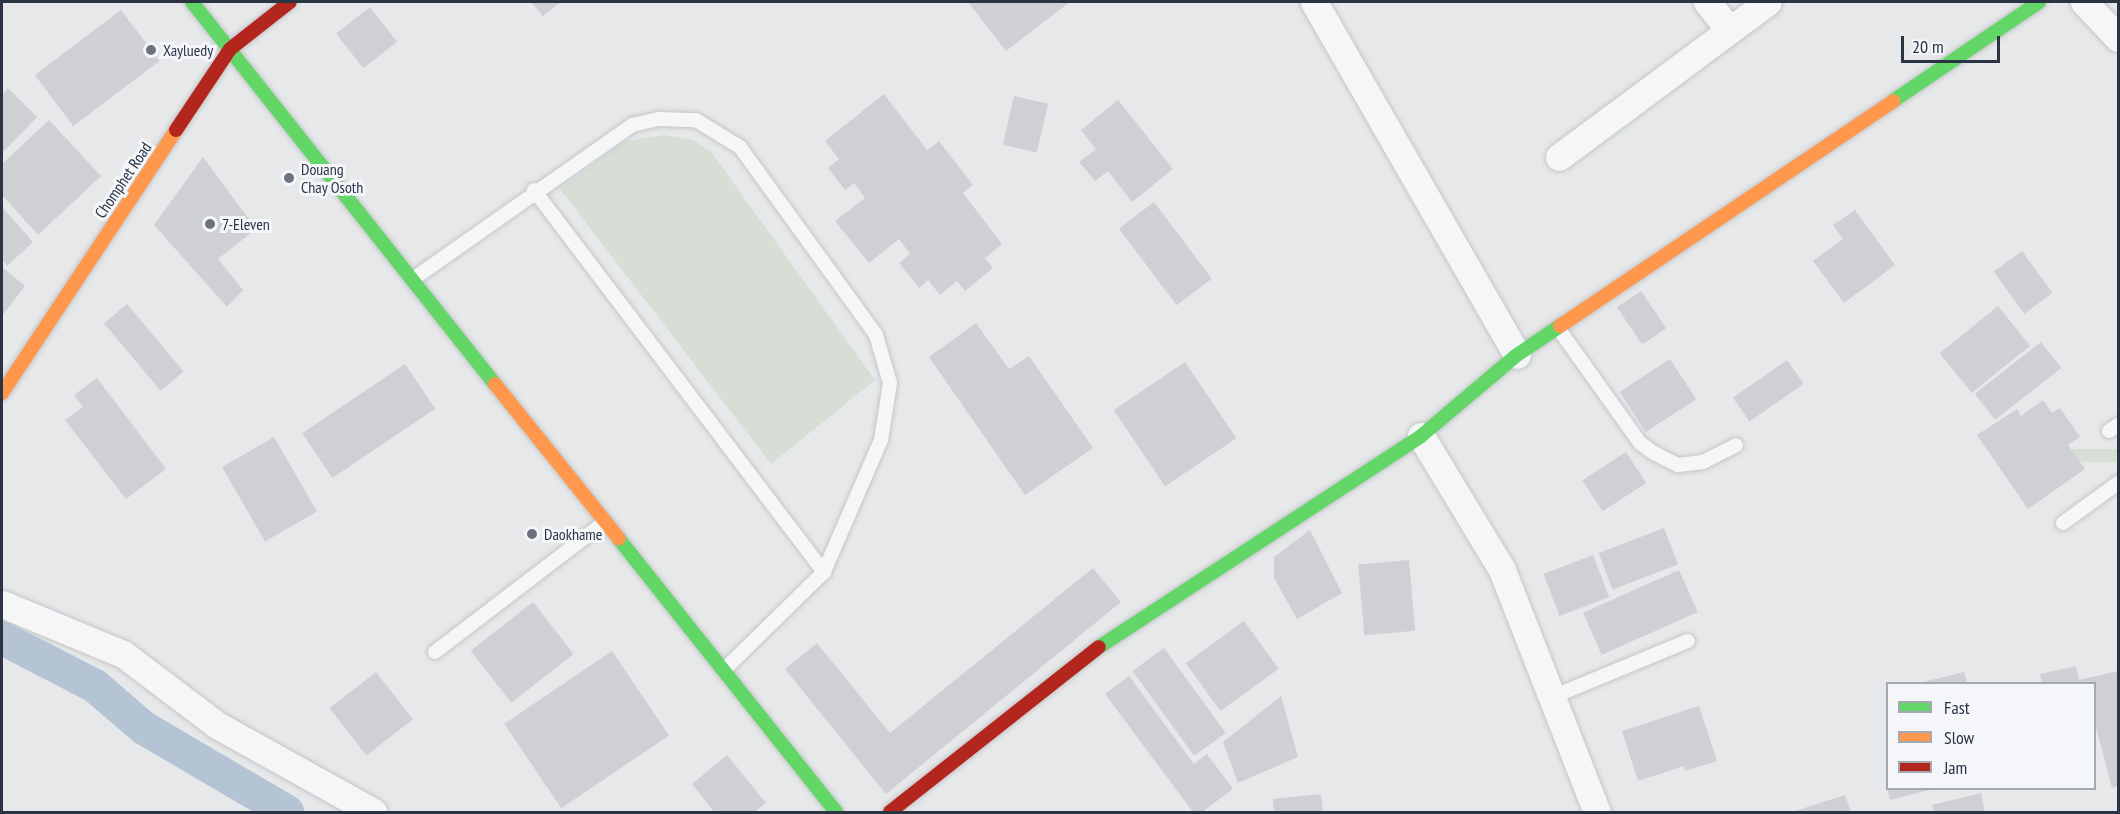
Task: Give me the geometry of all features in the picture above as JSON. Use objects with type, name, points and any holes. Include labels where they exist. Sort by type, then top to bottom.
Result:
[{"type":"street","points":[[192,2],[836,813]]},
{"type":"street","name":"Chomphet Road","points":[[2,393],[230,49],[290,2]]},
{"type":"street","points":[[1314,2],[1517,356]]},
{"type":"street","points":[[1707,2],[1730,30]]},
{"type":"street","points":[[1559,157],[1768,2]]},
{"type":"street","points":[[890,813],[1099,647],[1421,436],[1517,356],[2039,2]]},
{"type":"street","points":[[2084,2],[2118,38]]},
{"type":"street","points":[[1421,436],[1502,570],[1597,813]]},
{"type":"street","points":[[2,604],[123,654],[217,725],[373,813]]},
{"type":"lane","points":[[413,279],[534,190],[632,125],[659,119],[696,120],[740,147],[876,335],[890,383],[881,440],[824,572],[724,670]]},
{"type":"lane","points":[[534,190],[824,572]]},
{"type":"lane","points":[[1558,328],[1640,443],[1654,453],[1678,465],[1703,462],[1736,445]]},
{"type":"lane","points":[[2063,523],[2118,483]]},
{"type":"lane","points":[[435,652],[604,522]]},
{"type":"lane","points":[[1552,697],[1688,641]]},
{"type":"shaded area","points":[[664,135],[694,140],[712,153],[875,380],[771,464],[560,189],[625,141]]},
{"type":"shaded area","points":[[2047,449],[2118,449],[2118,462],[2047,462]]},
{"type":"building","points":[[531,2],[561,2],[543,16]]},
{"type":"building","points":[[968,2],[1070,2],[1006,51]]},
{"type":"building","points":[[370,7],[397,42],[363,68],[336,33]]},
{"type":"building","points":[[121,10],[160,61],[73,126],[35,75]]},
{"type":"building","points":[[8,88],[37,117],[2,153],[2,95]]},
{"type":"building","points":[[884,94],[927,150],[939,141],[973,185],[963,193],[1002,244],[985,258],[993,268],[965,291],[957,281],[940,295],[928,280],[919,288],[899,263],[910,254],[899,239],[869,263],[835,221],[865,198],[854,183],[845,190],[828,168],[839,159],[825,141]]},
{"type":"building","points":[[1014,96],[1048,104],[1037,153],[1003,145]]},
{"type":"building","points":[[1118,100],[1173,169],[1132,202],[1108,171],[1095,181],[1079,162],[1096,149],[1081,130]]},
{"type":"building","points":[[49,120],[101,176],[38,235],[2,195],[2,164]]},
{"type":"building","points":[[203,157],[256,229],[218,259],[243,290],[227,307],[154,225]]},
{"type":"building","points":[[1154,202],[1212,279],[1177,305],[1119,228]]},
{"type":"building","points":[[2,207],[33,242],[7,266],[2,259]]},
{"type":"building","points":[[1855,210],[1895,265],[1844,303],[1813,261],[1843,239],[1833,225]]},
{"type":"building","points":[[2022,251],[2053,293],[2024,314],[1994,272]]},
{"type":"building","points":[[2,267],[25,286],[2,316]]},
{"type":"building","points":[[1641,291],[1666,328],[1642,345],[1617,307]]},
{"type":"building","points":[[127,304],[184,371],[161,391],[104,323]]},
{"type":"building","points":[[1998,306],[2030,346],[1972,393],[1940,353]]},
{"type":"building","points":[[976,323],[1009,369],[1029,356],[1093,448],[1025,495],[929,357]]},
{"type":"building","points":[[2041,342],[2061,368],[1995,420],[1975,394]]},
{"type":"building","points":[[1670,359],[1696,399],[1646,432],[1620,392]]},
{"type":"building","points":[[1787,360],[1804,384],[1750,422],[1733,398]]},
{"type":"building","points":[[1185,362],[1236,438],[1165,486],[1114,410]]},
{"type":"building","points":[[405,364],[435,409],[332,478],[302,433]]},
{"type":"building","points":[[97,378],[166,469],[126,499],[65,420],[83,407],[74,395]]},
{"type":"building","points":[[2043,400],[2052,413],[2060,408],[2080,437],[2068,445],[2085,469],[2028,509],[1977,435],[2017,409],[2021,416]]},
{"type":"building","points":[[274,437],[317,511],[265,541],[222,467]]},
{"type":"building","points":[[1626,452],[1646,483],[1603,511],[1582,480]]},
{"type":"building","points":[[1664,528],[1678,564],[1613,589],[1599,553]]},
{"type":"building","points":[[1310,530],[1342,593],[1297,619],[1274,578],[1274,557]]},
{"type":"building","points":[[1593,555],[1609,597],[1560,616],[1544,574]]},
{"type":"building","points":[[1409,560],[1415,631],[1364,635],[1358,564]]},
{"type":"building","points":[[1093,568],[1121,602],[886,794],[785,669],[817,643],[890,733]]},
{"type":"building","points":[[1679,570],[1698,612],[1602,655],[1583,613]]},
{"type":"building","points":[[533,602],[574,654],[511,703],[471,651]]},
{"type":"building","points":[[1244,621],[1279,669],[1220,711],[1186,663]]},
{"type":"building","points":[[1164,648],[1226,733],[1194,756],[1132,671]]},
{"type":"building","points":[[612,651],[669,736],[561,808],[504,724]]},
{"type":"building","points":[[2076,666],[2079,680],[2118,671],[2118,786],[2112,788],[2096,728],[2096,682],[2042,682],[2040,674]]},
{"type":"building","points":[[376,672],[413,719],[366,756],[330,708]]},
{"type":"building","points":[[1964,672],[1966,682],[1923,682]]},
{"type":"building","points":[[1129,676],[1194,764],[1207,754],[1233,789],[1202,812],[1193,812],[1105,694]]},
{"type":"building","points":[[1281,696],[1298,757],[1238,783],[1223,742]]},
{"type":"building","points":[[1699,706],[1717,761],[1685,771],[1684,766],[1638,781],[1622,731]]},
{"type":"building","points":[[727,755],[766,803],[754,812],[714,812],[692,784]]},
{"type":"building","points":[[1888,790],[1929,790],[1890,800]]},
{"type":"building","points":[[1981,793],[1985,812],[1934,812],[1932,805]]},
{"type":"building","points":[[1321,794],[1323,812],[1274,812],[1273,799]]},
{"type":"building","points":[[1845,795],[1851,812],[1792,812]]},
{"type":"waterway","points":[[2,638],[95,686],[144,728],[287,812]]},
{"type":"traffic: fast","points":[[192,2],[495,384]]},
{"type":"traffic: fast","points":[[1893,101],[2039,2]]},
{"type":"traffic: fast","points":[[1099,647],[1421,436],[1517,355],[1560,326]]},
{"type":"traffic: fast","points":[[619,539],[836,812]]},
{"type":"traffic: slow","points":[[1560,326],[1893,101]]},
{"type":"traffic: slow","points":[[2,393],[176,130]]},
{"type":"traffic: slow","points":[[495,384],[619,539]]},
{"type":"traffic: jam","points":[[176,130],[230,49],[290,2]]},
{"type":"traffic: jam","points":[[890,812],[1099,647]]},
{"type":"place","name":"Xayluedy","points":[[151,50]]},
{"type":"place","name":"Douang Chay Osoth","points":[[289,178]]},
{"type":"place","name":"7-Eleven","points":[[210,224]]},
{"type":"place","name":"Daokhame","points":[[532,534]]}]
